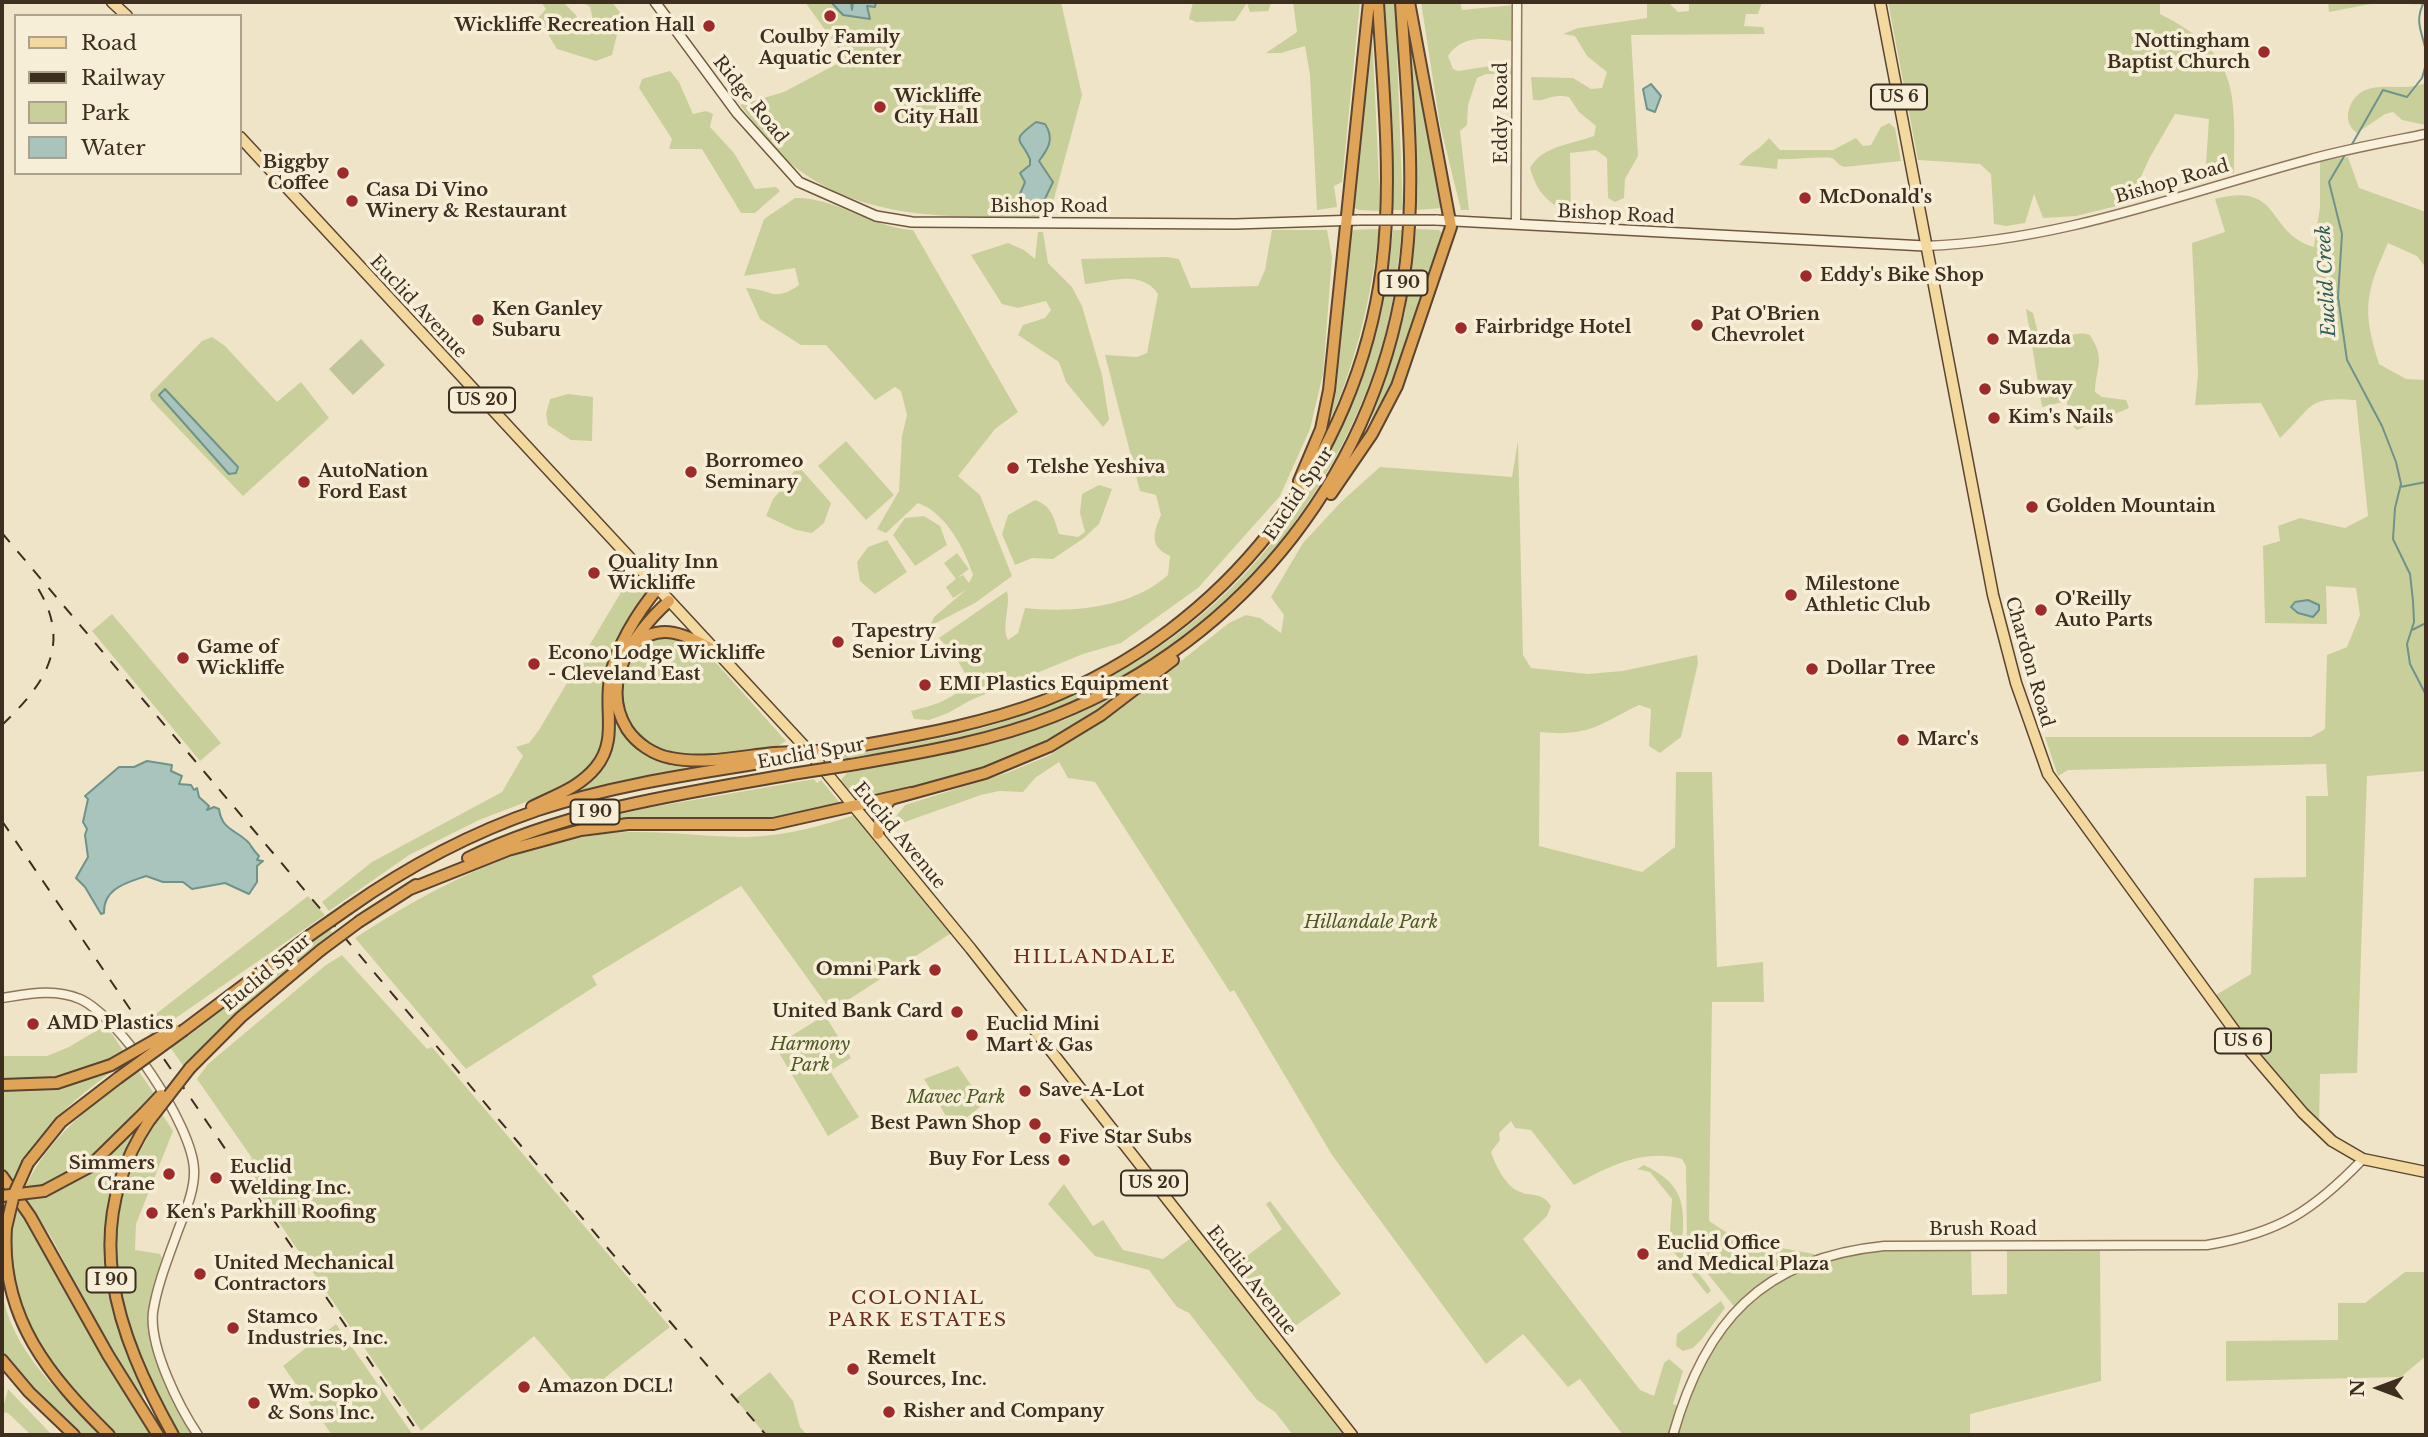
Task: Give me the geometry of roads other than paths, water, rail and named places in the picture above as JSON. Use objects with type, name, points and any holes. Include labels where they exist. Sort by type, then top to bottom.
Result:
[{"type":"highway","points":[[1272,531],[1306,467],[1327,406],[1369,2]]},
{"type":"highway","name":"Euclid Spur","points":[[182,1028],[349,908],[434,856],[502,824],[613,789],[777,756],[837,750],[989,719],[1043,701],[1096,677],[1146,647],[1193,613],[1235,573],[1272,531],[1305,484],[1337,425],[1361,363],[1375,306],[1387,213],[1378,2]]},
{"type":"highway","name":"Euclid Spur","points":[[2,1196],[44,1191],[89,1167],[146,1117],[190,1068],[256,1004],[321,950],[410,889],[485,850],[568,819],[651,799],[978,740],[1051,718],[1137,676],[1213,622],[1255,582],[1292,539],[1325,492],[1357,434],[1381,372],[1396,317],[1406,261],[1410,194],[1401,2]]},
{"type":"highway","points":[[1292,539],[1338,484],[1387,407],[1414,341],[1451,220],[1409,2]]},
{"type":"highway","points":[[502,824],[574,787],[599,764],[610,737],[609,687],[612,669],[639,616],[657,589]]},
{"type":"highway","points":[[669,601],[643,626],[629,650],[618,679],[617,700],[624,722],[643,746],[664,757],[689,760],[777,756]]},
{"type":"highway","points":[[410,889],[501,852],[581,830],[628,824],[762,825],[810,817],[911,793],[1003,766],[1070,734],[1169,664],[1213,622]]},
{"type":"highway","points":[[629,650],[647,636],[669,631],[686,635],[715,652]]},
{"type":"highway","points":[[878,834],[879,815],[884,805],[911,793]]},
{"type":"highway","points":[[2,1085],[57,1083],[111,1065],[182,1028]]},
{"type":"highway","name":"I 90","points":[[109,1435],[50,1375],[21,1329],[6,1279],[6,1228],[14,1194],[28,1163],[61,1122],[182,1028]]},
{"type":"highway","name":"I 90","points":[[146,1117],[117,1191],[110,1228],[110,1265],[116,1304],[128,1341],[173,1435]]},
{"type":"highway","points":[[2,1176],[35,1225],[108,1355],[158,1435]]},
{"type":"highway","points":[[2,1360],[29,1392],[74,1435]]},
{"type":"main road","name":"Ridge Road","points":[[655,2],[737,113],[799,182]]},
{"type":"main road","name":"Chardon Road","points":[[1880,2],[1999,619],[2017,687],[2048,774],[2245,1045],[2319,1129],[2363,1159],[2426,1172]]},
{"type":"main road","name":"Euclid Avenue","points":[[242,139],[806,748],[878,834],[1352,1435]]},
{"type":"main road","name":"Bishop Road","points":[[799,182],[876,216],[912,222],[1235,224],[1451,220],[1925,246]]},
{"type":"street","name":"Eddy Road","points":[[1516,224],[1517,2]]},
{"type":"street","name":"Bishop Road","points":[[1925,246],[1978,243],[2055,232],[2338,152],[2426,134]]},
{"type":"street","points":[[2,998],[40,992],[65,994],[95,1006],[120,1031],[182,1124],[193,1151],[195,1174],[160,1282],[153,1315],[156,1342],[169,1380],[198,1435]]},
{"type":"street","name":"Brush Road","points":[[1673,1435],[1688,1384],[1706,1348],[1717,1334],[1738,1310],[1770,1283],[1815,1259],[1839,1252],[1884,1246],[2207,1245],[2236,1240],[2269,1229],[2312,1207],[2363,1159]]},
{"type":"water","points":[[831,2],[851,2],[852,10],[853,2],[876,2],[875,7],[867,6],[870,19],[843,15]]},
{"type":"water","points":[[1651,84],[1661,96],[1655,112],[1647,109],[1643,89]]},
{"type":"water","points":[[1036,122],[1045,124],[1050,134],[1047,148],[1039,161],[1053,182],[1042,205],[1027,200],[1020,194],[1025,182],[1020,173],[1030,165],[1030,159],[1020,137]]},
{"type":"water","points":[[165,389],[238,467],[236,473],[229,474],[159,395]]},
{"type":"water","points":[[2308,600],[2319,605],[2319,610],[2313,617],[2298,613],[2291,607],[2295,602]]},
{"type":"water","points":[[147,761],[172,765],[171,771],[182,776],[179,784],[191,785],[194,790],[197,788],[199,797],[209,806],[207,810],[214,807],[219,809],[226,826],[244,838],[259,856],[257,860],[263,861],[257,866],[257,882],[249,894],[225,883],[192,889],[183,882],[163,882],[146,876],[125,883],[113,891],[105,904],[104,913],[101,914],[85,887],[76,878],[88,857],[85,835],[87,829],[83,822],[88,799],[85,796],[119,767],[134,767]]},
{"type":"waterway","name":"Euclid Creek","points":[[2424,2],[2419,21],[2426,51]]},
{"type":"waterway","name":"Euclid Creek","points":[[2351,146],[2383,90],[2407,97],[2422,78],[2426,64]]},
{"type":"waterway","name":"Euclid Creek","points":[[2346,153],[2329,182],[2342,234],[2338,297],[2347,360],[2382,426],[2396,462],[2401,484],[2395,508],[2393,539],[2410,574],[2414,622],[2407,644],[2410,664],[2426,695]]},
{"type":"waterway","points":[[2400,487],[2426,482]]},
{"type":"waterway","points":[[2412,630],[2426,623]]},
{"type":"railway","points":[[2,533],[766,1435]]},
{"type":"railway","points":[[2,725],[32,693],[50,660],[52,624],[46,604],[34,582]]},
{"type":"railway","points":[[2,821],[420,1435]]},
{"type":"place","name":"Coulby Family Aquatic Center","points":[[830,16]]},
{"type":"place","name":"Wickliffe Recreation Hall","points":[[709,26]]},
{"type":"place","name":"Nottingham Baptist Church","points":[[2264,52]]},
{"type":"place","name":"Wickliffe City Hall","points":[[880,107]]},
{"type":"place","name":"Biggby Coffee","points":[[343,173]]},
{"type":"place","name":"McDonald's","points":[[1805,198]]},
{"type":"place","name":"Casa Di Vino Winery & Restaurant","points":[[352,201]]},
{"type":"place","name":"Eddy's Bike Shop","points":[[1806,276]]},
{"type":"place","name":"Ken Ganley Subaru","points":[[478,320]]},
{"type":"place","name":"Pat O'Brien Chevrolet","points":[[1697,325]]},
{"type":"place","name":"Fairbridge Hotel","points":[[1461,328]]},
{"type":"place","name":"Mazda","points":[[1993,339]]},
{"type":"place","name":"Subway","points":[[1985,389]]},
{"type":"place","name":"Kim's Nails","points":[[1994,418]]},
{"type":"place","name":"Telshe Yeshiva","points":[[1013,468]]},
{"type":"place","name":"Borromeo Seminary","points":[[691,472]]},
{"type":"place","name":"AutoNation Ford East","points":[[304,482]]},
{"type":"place","name":"Golden Mountain","points":[[2032,507]]},
{"type":"place","name":"Quality Inn Wickliffe","points":[[594,573]]},
{"type":"place","name":"Milestone Athletic Club","points":[[1791,595]]},
{"type":"place","name":"O'Reilly Auto Parts","points":[[2041,610]]},
{"type":"place","name":"Tapestry Senior Living","points":[[838,642]]},
{"type":"place","name":"Game of Wickliffe","points":[[183,658]]},
{"type":"place","name":"Econo Lodge Wickliffe - Cleveland East","points":[[534,664]]},
{"type":"place","name":"Dollar Tree","points":[[1812,669]]},
{"type":"place","name":"EMI Plastics Equipment","points":[[925,685]]},
{"type":"place","name":"Marc's","points":[[1903,740]]},
{"type":"place","name":"Omni Park","points":[[935,970]]},
{"type":"place","name":"United Bank Card","points":[[957,1012]]},
{"type":"place","name":"AMD Plastics","points":[[33,1024]]},
{"type":"place","name":"Euclid Mini Mart & Gas","points":[[972,1035]]},
{"type":"place","name":"Save-A-Lot","points":[[1025,1091]]},
{"type":"place","name":"Best Pawn Shop","points":[[1035,1124]]},
{"type":"place","name":"Five Star Subs","points":[[1045,1138]]},
{"type":"place","name":"Buy For Less","points":[[1064,1160]]},
{"type":"place","name":"Simmers Crane","points":[[169,1174]]},
{"type":"place","name":"Euclid Welding Inc.","points":[[216,1178]]},
{"type":"place","name":"Ken's Parkhill Roofing","points":[[152,1213]]},
{"type":"place","name":"Euclid Office and Medical Plaza","points":[[1643,1254]]},
{"type":"place","name":"United Mechanical Contractors","points":[[200,1274]]},
{"type":"place","name":"Stamco Industries, Inc.","points":[[233,1328]]},
{"type":"place","name":"Remelt Sources, Inc.","points":[[853,1369]]},
{"type":"place","name":"Amazon DCL!","points":[[524,1387]]},
{"type":"place","name":"Wm. Sopko & Sons Inc.","points":[[254,1403]]},
{"type":"place","name":"Risher and Company","points":[[889,1412]]},
{"type":"district","name":"HILLANDALE","points":[[1095,958]]},
{"type":"district","name":"COLONIAL PARK ESTATES","points":[[918,1310]]},
{"type":"park label","name":"Hillandale Park","points":[[1371,923]]},
{"type":"park label","name":"Harmony Park","points":[[810,1055]]},
{"type":"park label","name":"Mavec Park","points":[[956,1098]]}]
